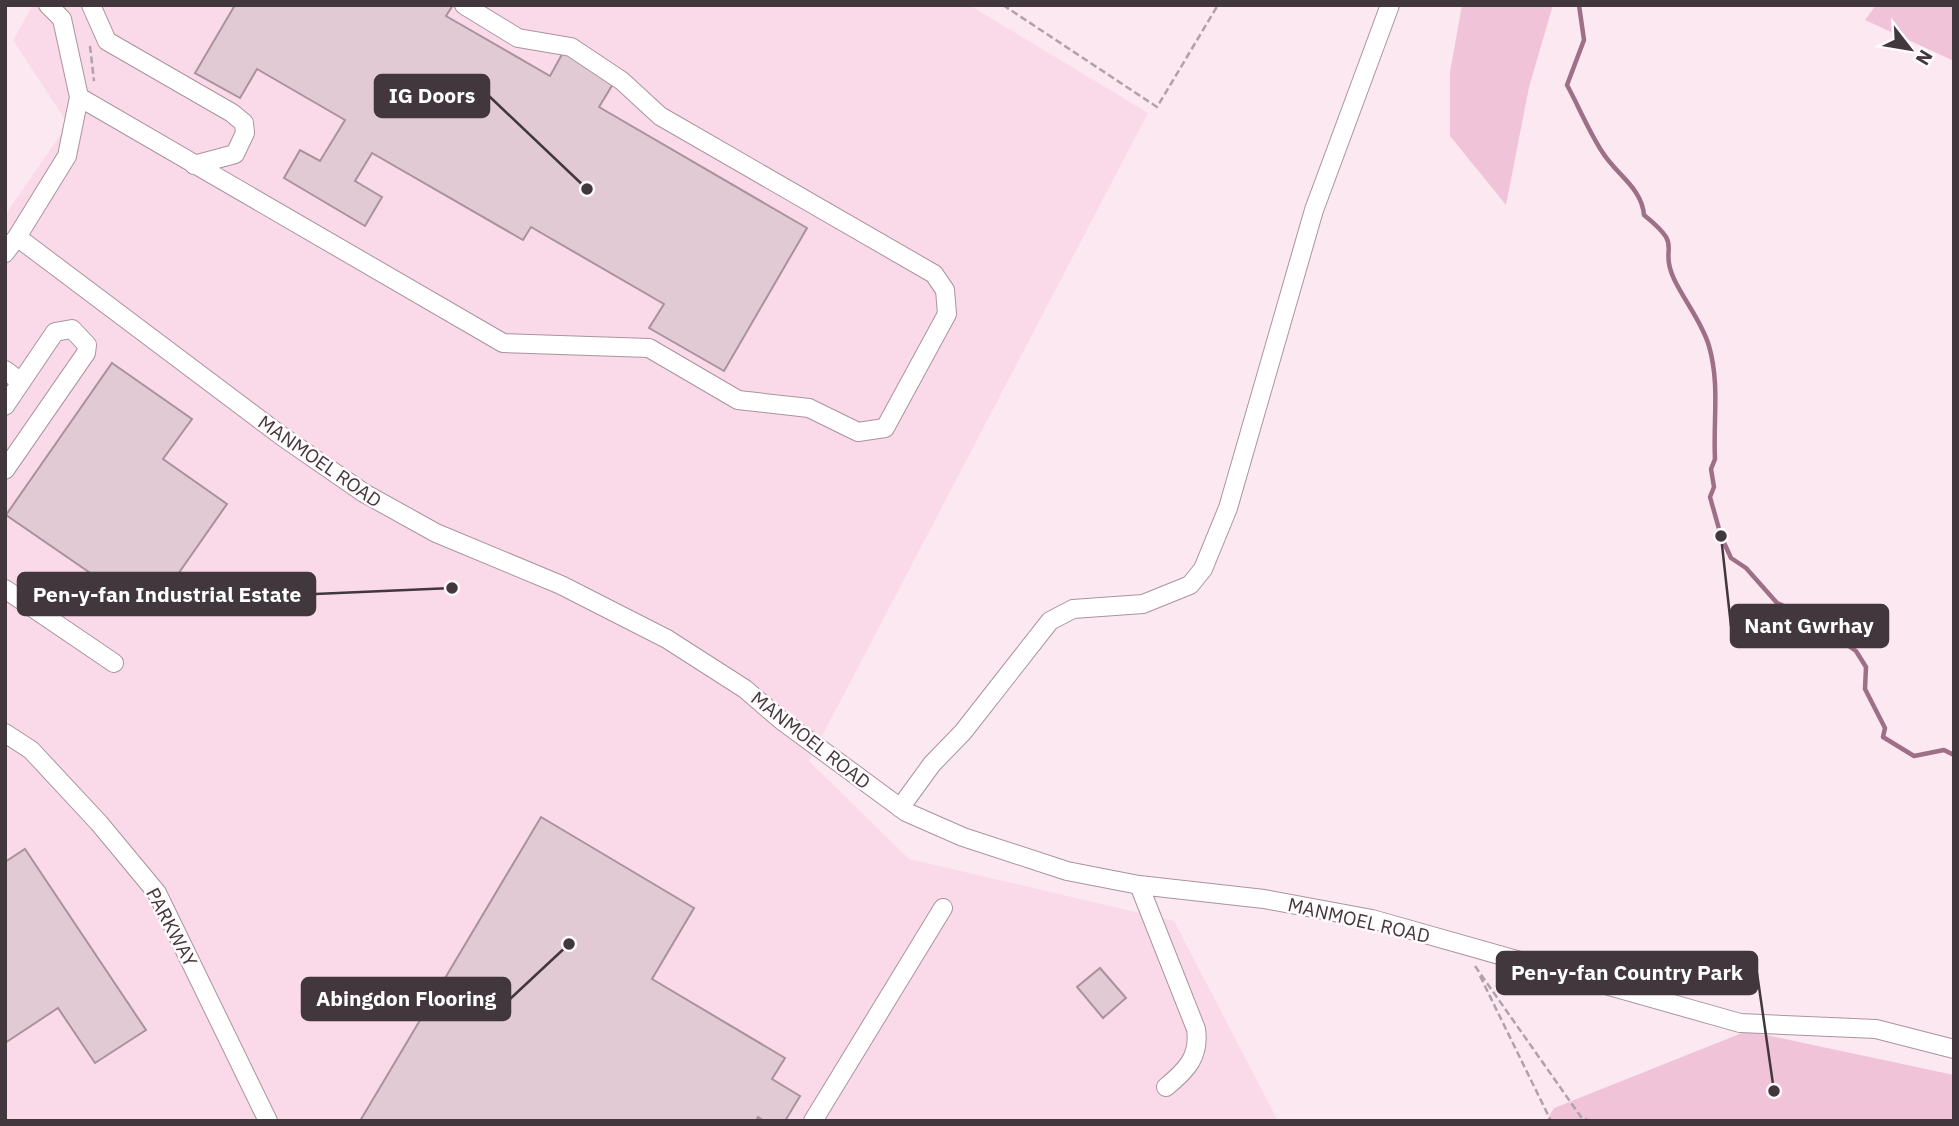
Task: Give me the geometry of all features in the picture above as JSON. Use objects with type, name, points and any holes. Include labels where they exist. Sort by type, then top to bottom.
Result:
[{"type":"street","points":[[5,253],[67,156],[79,97],[62,19],[48,5]]},
{"type":"street","points":[[90,5],[107,41],[232,113],[244,123],[245,134],[235,153],[194,165]]},
{"type":"street","points":[[79,97],[503,343],[649,348],[738,400],[809,408],[858,432],[885,428],[947,314],[945,290],[934,274],[660,116],[622,80],[571,47],[518,38],[464,5]]},
{"type":"street","points":[[900,808],[932,764],[964,732],[1050,621],[1073,609],[1143,604],[1190,585],[1203,569],[1228,509],[1314,210],[1390,5]]},
{"type":"street","name":"MANMOEL ROAD","points":[[17,237],[283,437],[364,494],[436,533],[561,585],[667,639],[745,689],[781,720],[900,808],[963,837],[1067,871],[1139,886],[1264,900],[1372,919],[1740,1023],[1876,1029],[1954,1049]]},
{"type":"street","points":[[5,406],[55,332],[72,330],[87,345],[86,353],[5,470]]},
{"type":"street","points":[[5,370],[21,382]]},
{"type":"street","points":[[5,589],[114,663]]},
{"type":"street","name":"PARKWAY","points":[[5,733],[31,750],[99,822],[157,893],[268,1121]]},
{"type":"street","points":[[1139,886],[1196,1029],[1198,1042],[1194,1058],[1185,1072],[1166,1087]]},
{"type":"street","points":[[813,1121],[943,908]]},
{"type":"path","points":[[1003,5],[1157,107],[1218,5]]},
{"type":"path","points":[[1469,946],[1475,966],[1551,1121]]},
{"type":"path","points":[[1475,966],[1581,1117],[1590,1121]]},
{"type":"shaded area","points":[[33,5],[969,5],[1148,113],[809,761],[909,859],[1174,921],[1278,1121],[5,1121],[5,215],[68,124],[13,40]]},
{"type":"shaded area","points":[[1462,5],[1553,5],[1529,87],[1506,205],[1450,136],[1450,72]]},
{"type":"shaded area","points":[[1876,5],[1954,5],[1954,61],[1865,20]]},
{"type":"shaded area","points":[[1747,1031],[1954,1075],[1954,1121],[1546,1121],[1554,1108]]},
{"type":"building","points":[[235,5],[453,5],[446,16],[550,76],[565,49],[616,79],[599,107],[807,228],[724,371],[649,328],[664,304],[531,227],[523,240],[372,153],[355,181],[382,197],[365,226],[284,178],[300,150],[320,161],[345,120],[257,69],[240,98],[195,73]]},
{"type":"building","points":[[112,363],[192,419],[163,459],[227,504],[150,614],[6,515]]},
{"type":"building","points":[[541,817],[694,908],[652,979],[785,1058],[772,1079],[800,1096],[785,1121],[764,1121],[758,1117],[756,1121],[360,1121]]},
{"type":"building","points":[[25,849],[146,1030],[95,1063],[58,1008],[5,1043],[5,862]]},
{"type":"building","points":[[1100,968],[1126,998],[1103,1018],[1077,987]]},
{"type":"waterway","points":[[1579,5],[1584,40],[1567,85],[1608,161],[1634,189],[1644,215],[1668,241],[1668,259],[1674,279],[1709,346],[1715,402],[1715,459],[1711,469],[1714,487],[1710,497],[1721,536],[1731,558],[1746,568],[1777,603],[1841,631],[1840,640],[1856,651],[1866,667],[1865,689],[1885,728],[1883,737],[1914,756],[1944,750],[1954,755]]},
{"type":"place","name":"IG Doors","points":[[587,189]]},
{"type":"place","name":"Nant Gwrhay","points":[[1721,536]]},
{"type":"place","name":"Pen-y-fan Industrial Estate","points":[[452,588]]},
{"type":"place","name":"Abingdon Flooring","points":[[569,944]]},
{"type":"place","name":"Pen-y-fan Country Park","points":[[1774,1091]]}]
